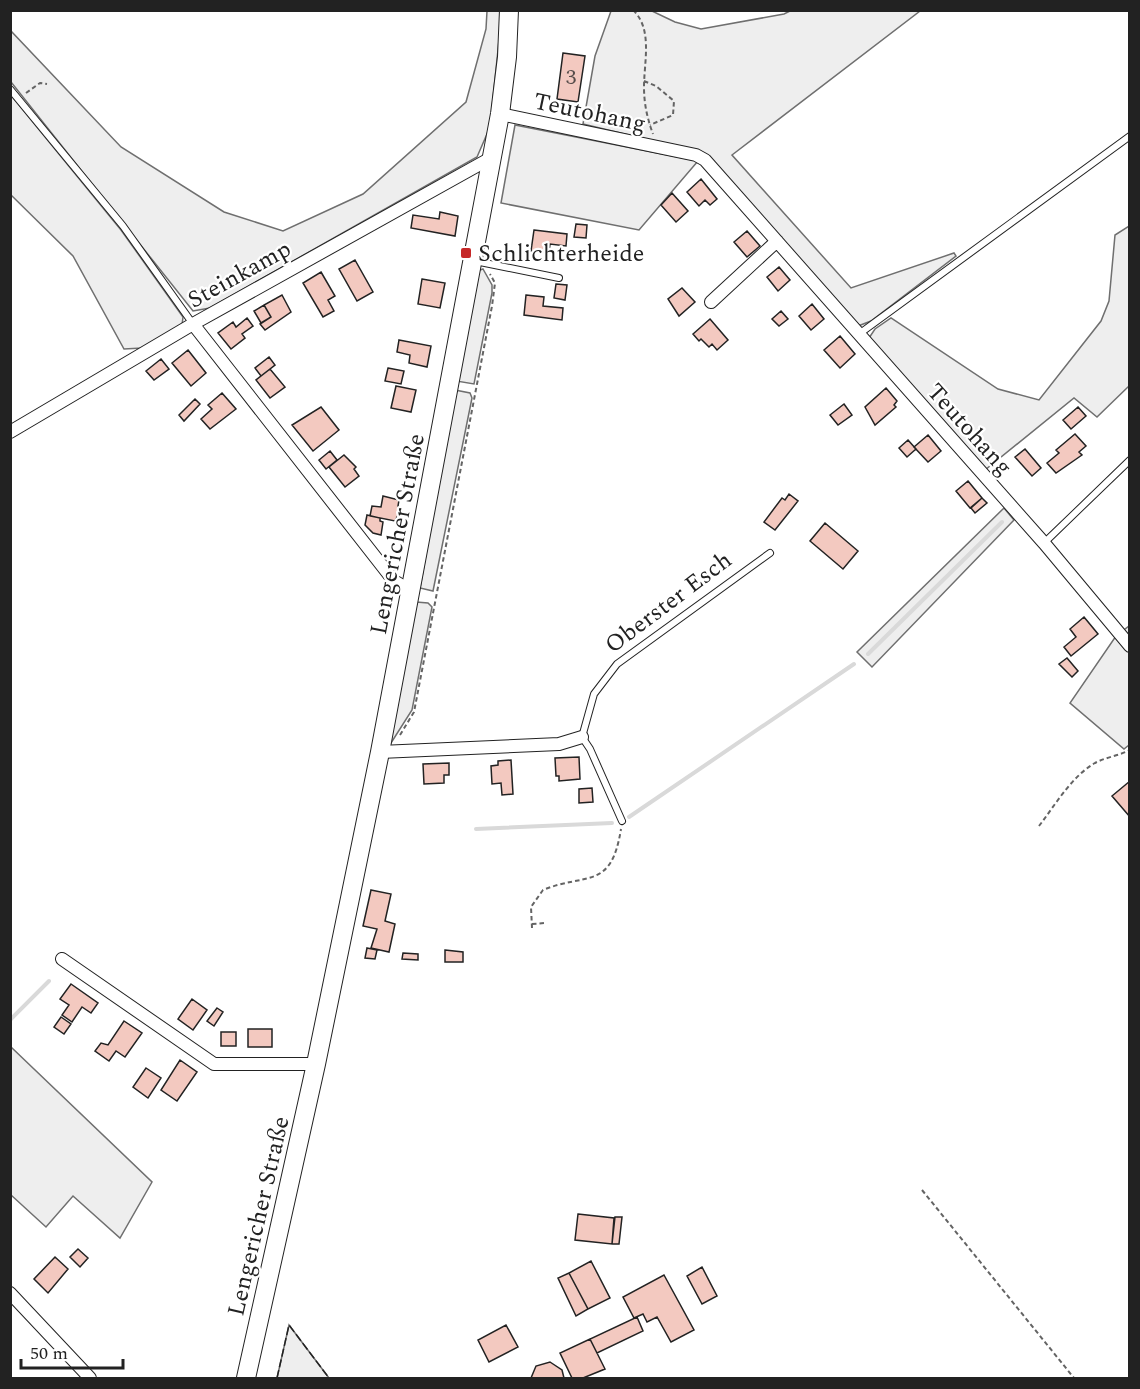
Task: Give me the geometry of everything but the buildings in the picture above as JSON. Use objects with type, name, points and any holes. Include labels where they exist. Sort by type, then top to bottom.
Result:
[{"type":"street","name":"Lengericher Straße","points":[[246,1378],[316,1064],[411,591],[500,114],[507,57],[508,10]]},
{"type":"street","name":"Teutohang","points":[[500,114],[658,147],[705,160],[1044,543],[1130,646]]},
{"type":"street","name":"Steinkamp","points":[[10,432],[193,324],[491,158]]},
{"type":"street","points":[[711,302],[777,241]]},
{"type":"street","points":[[193,324],[394,581],[411,591]]},
{"type":"street","points":[[380,752],[559,744],[582,737]]},
{"type":"street","points":[[62,959],[214,1064],[316,1064]]},
{"type":"street","points":[[10,1293],[90,1378]]},
{"type":"lane","points":[[10,89],[123,226],[193,324]]},
{"type":"lane","points":[[859,334],[1130,136]]},
{"type":"lane","points":[[472,261],[559,278]]},
{"type":"lane","points":[[1044,543],[1130,460]]},
{"type":"lane","name":"Oberster Esch","points":[[582,737],[594,694],[616,664],[770,553]]},
{"type":"lane","points":[[582,737],[590,749],[622,821]]},
{"type":"path","points":[[633,10],[644,23],[647,65],[644,81],[646,115],[658,147]]},
{"type":"path","points":[[644,81],[656,86],[674,101],[673,115],[658,124],[650,125]]},
{"type":"path","points":[[16,96],[40,83],[47,84]]},
{"type":"path","points":[[1039,826],[1078,774],[1098,761],[1117,757],[1130,750]]},
{"type":"path","points":[[545,923],[532,926],[531,908],[543,890],[556,885],[589,879],[608,868],[615,854],[622,821]]},
{"type":"path","points":[[922,1190],[1074,1378]]},
{"type":"shaded area","points":[[487,11],[502,11],[490,127],[477,157],[210,308],[193,311],[11,82],[10,30],[121,147],[224,212],[283,231],[363,194],[466,102],[486,29]]},
{"type":"shaded area","points":[[611,11],[652,11],[675,22],[701,29],[790,11],[920,11],[732,155],[851,288],[954,253],[956,256],[871,321],[858,326],[704,153],[583,124],[595,56]]},
{"type":"shaded area","points":[[10,94],[121,230],[183,317],[182,325],[142,348],[124,349],[73,256],[11,195]]},
{"type":"shaded area","points":[[515,125],[698,161],[639,230],[501,203]]},
{"type":"shaded area","points":[[1129,226],[1129,386],[1097,417],[1074,398],[985,470],[869,338],[875,329],[891,318],[998,389],[1039,400],[1101,321],[1109,301],[1115,235]]},
{"type":"shaded area","points":[[483,269],[492,285],[492,293],[474,384],[456,381],[477,271]]},
{"type":"shaded area","points":[[455,390],[470,393],[472,398],[433,591],[420,588]]},
{"type":"shaded area","points":[[1004,508],[1014,520],[872,667],[857,652]]},
{"type":"shaded area","points":[[416,602],[428,603],[432,607],[412,710],[391,743],[388,740]]},
{"type":"shaded area","points":[[1129,626],[1129,745],[1124,749],[1070,703],[1116,636]]},
{"type":"shaded area","points":[[11,1047],[152,1182],[120,1238],[73,1196],[46,1227],[11,1195]]},
{"type":"shaded area","points":[[289,1325],[329,1378],[277,1378]]},
{"type":"waterway","points":[[868,654],[1002,522]]},
{"type":"waterway","points":[[629,817],[854,664]]},
{"type":"waterway","points":[[476,829],[612,823]]},
{"type":"waterway","points":[[10,1020],[49,981]]},
{"type":"fence","points":[[277,1378],[289,1325],[329,1378]]},
{"type":"place","name":"Schlichterheide","points":[[466,253]]}]
